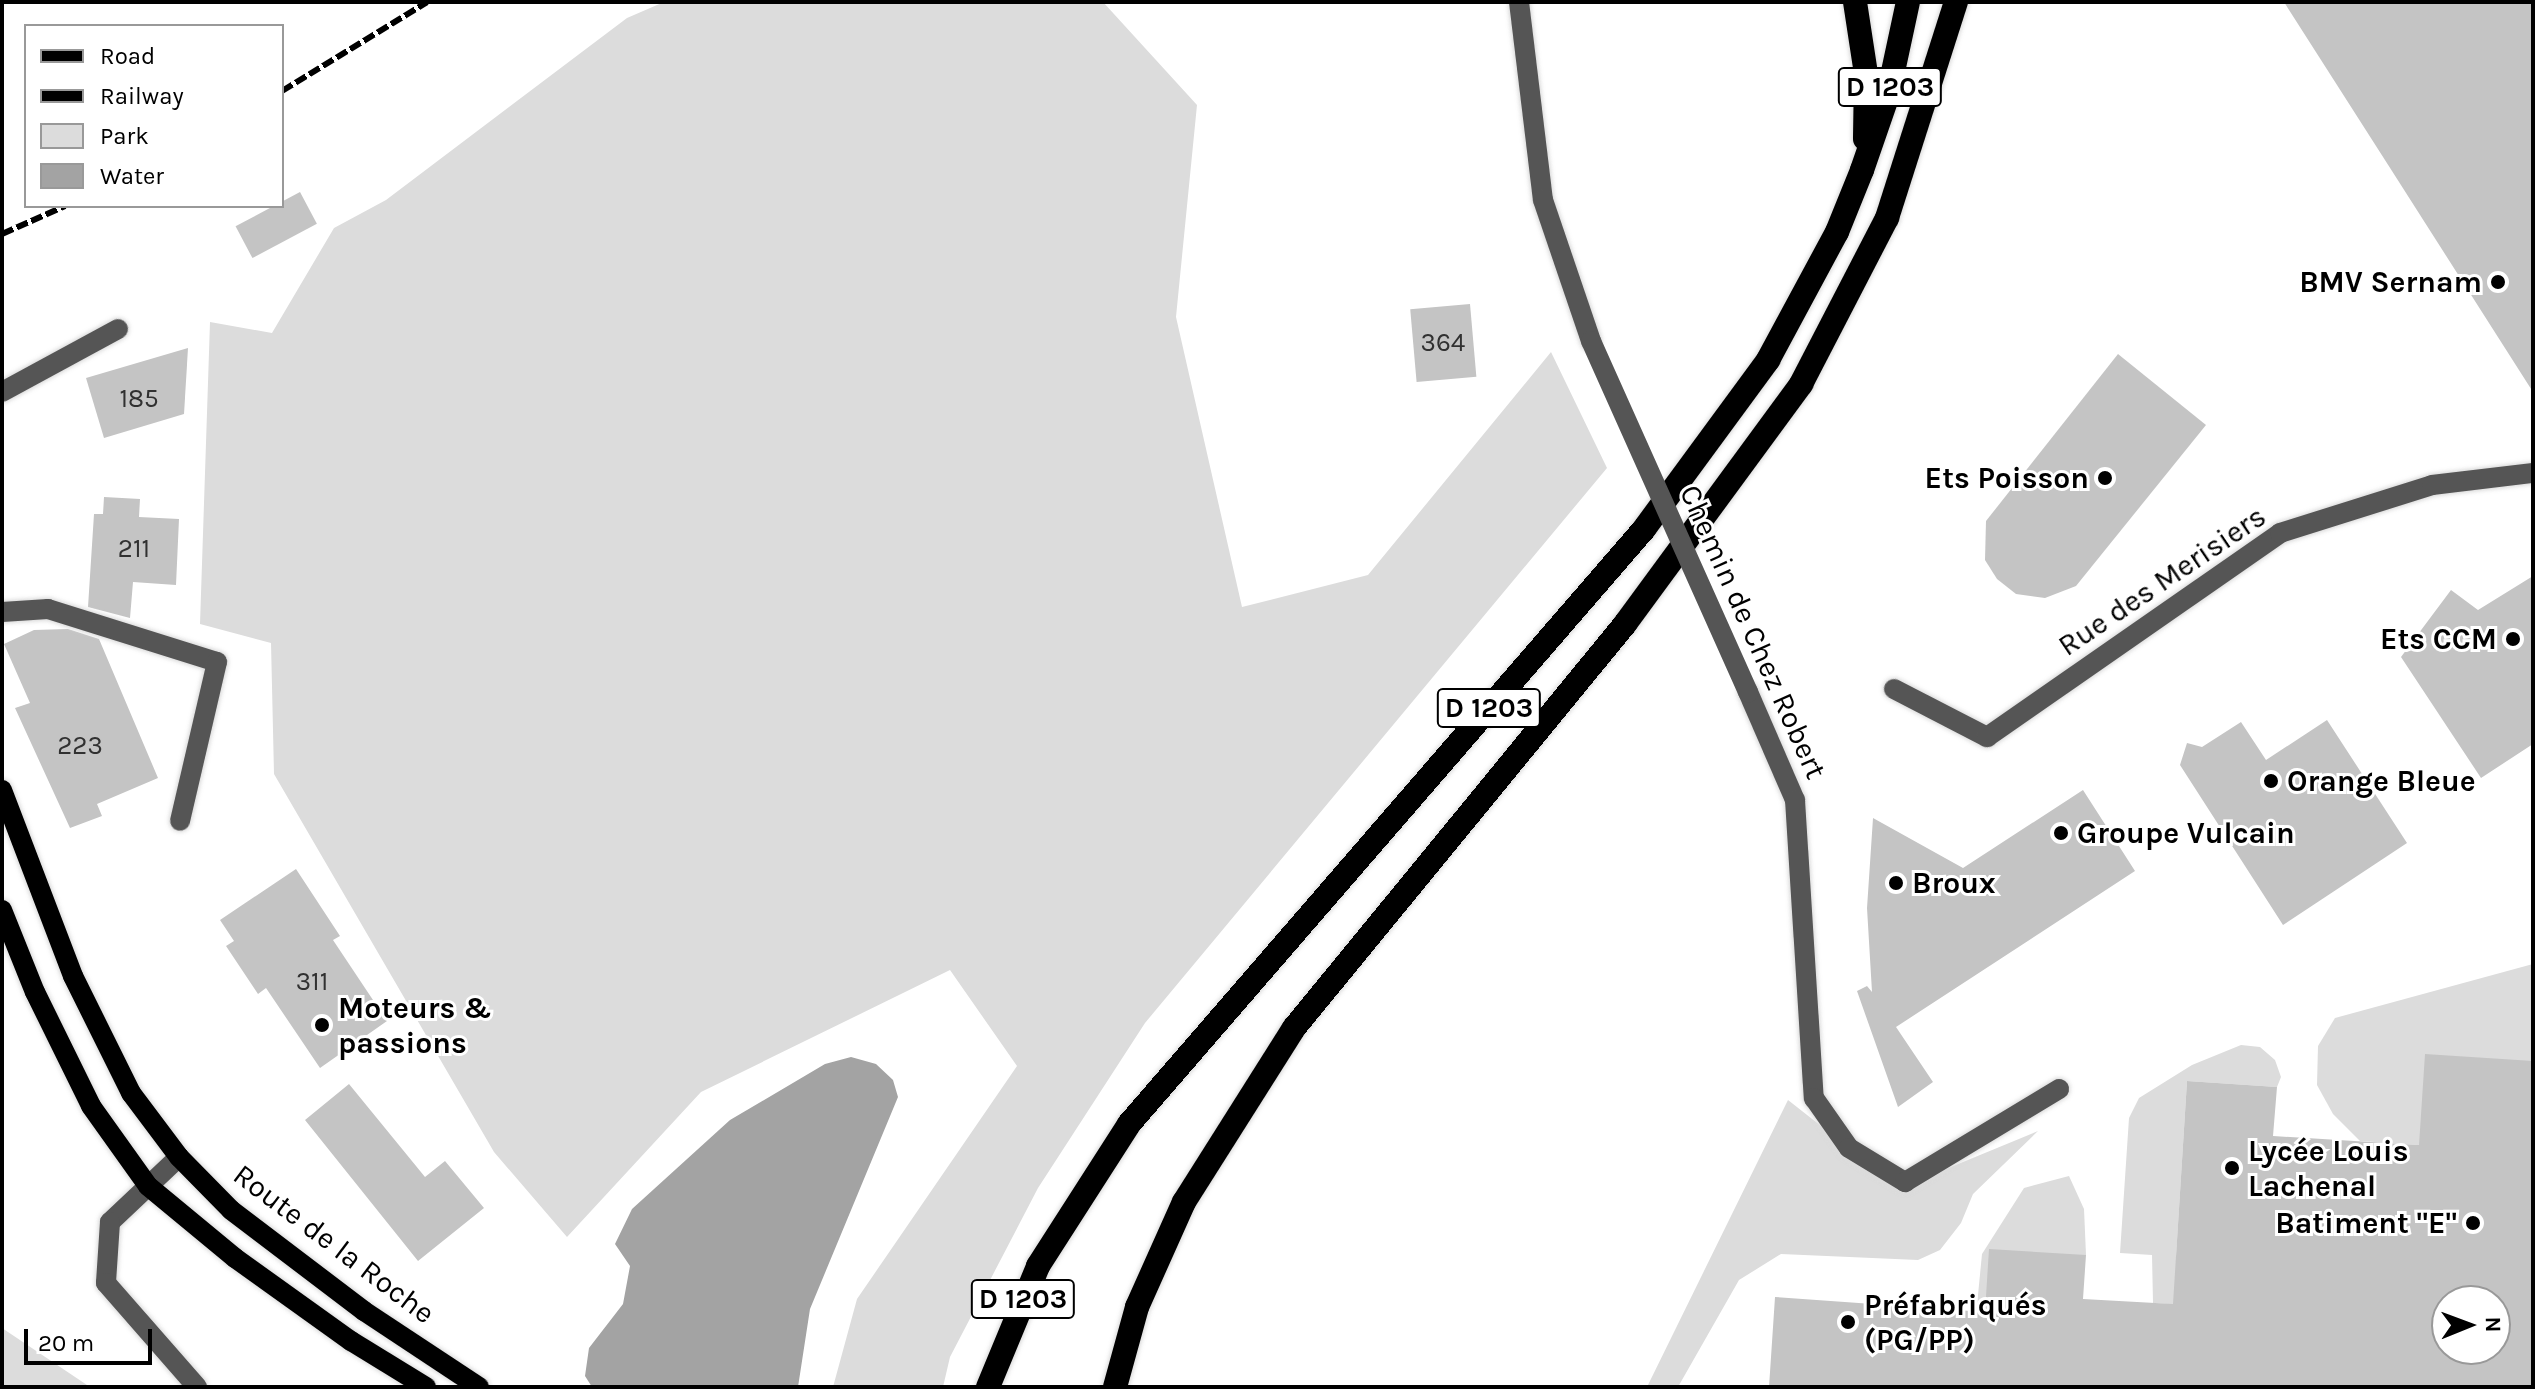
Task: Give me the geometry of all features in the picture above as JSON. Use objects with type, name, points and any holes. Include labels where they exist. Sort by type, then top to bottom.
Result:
[{"type":"highway","points":[[1855,2],[1867,91],[1862,170]]},
{"type":"highway","name":"D 1203","points":[[988,1387],[1038,1266],[1129,1124],[1644,529],[1722,429],[1807,292],[1862,170],[1888,95],[1908,2]]},
{"type":"highway","name":"D 1203","points":[[1115,1387],[1137,1307],[1184,1202],[1294,1028],[1625,624],[1760,446],[1801,384],[1862,271],[1916,138],[1948,2]]},
{"type":"highway","points":[[1916,138],[1956,2]]},
{"type":"main road","name":"Route de la Roche","points":[[2,790],[73,976],[131,1093],[179,1157],[231,1210],[364,1311],[479,1387]]},
{"type":"main road","points":[[2,910],[35,992],[91,1106],[148,1186],[248,1267],[351,1341],[426,1387]]},
{"type":"street","name":"Chemin de Chez Robert","points":[[1519,2],[1543,200],[1591,341],[1795,800],[1814,1098],[1849,1148],[1905,1182],[2059,1089]]},
{"type":"street","points":[[2,392],[118,329]]},
{"type":"street","name":"Rue des Merisiers","points":[[1894,689],[1987,737],[2280,533],[2432,485],[2533,473]]},
{"type":"street","points":[[2,612],[48,609],[217,662],[180,821]]},
{"type":"street","points":[[179,1157],[110,1222],[106,1283],[197,1387]]},
{"type":"green space","points":[[664,2],[1103,2],[1197,105],[1176,317],[1242,607],[1368,575],[1551,352],[1607,468],[1145,1023],[1038,1188],[950,1357],[943,1387],[833,1387],[857,1299],[1017,1066],[950,970],[701,1092],[567,1237],[494,1152],[274,774],[271,643],[200,624],[210,322],[272,333],[334,228],[386,200],[627,18]]},
{"type":"green space","points":[[2533,964],[2533,1061],[2419,1145],[2360,1141],[2333,1114],[2317,1085],[2318,1046],[2335,1018]]},
{"type":"green space","points":[[2241,1045],[2260,1047],[2275,1060],[2281,1077],[2277,1087],[2187,1081],[2176,1257],[2215,1307],[2153,1303],[2152,1255],[2120,1253],[2129,1118],[2139,1098],[2192,1065]]},
{"type":"green space","points":[[1788,1100],[1900,1188],[2038,1131],[1973,1194],[1961,1223],[1940,1250],[1918,1260],[1781,1254],[1739,1280],[1678,1387],[1647,1387]]},
{"type":"green space","points":[[2069,1176],[2084,1209],[2086,1255],[1981,1387],[1969,1387],[1982,1254],[2024,1188]]},
{"type":"green space","points":[[2,1328],[90,1387],[2,1387]]},
{"type":"water","points":[[851,1057],[876,1064],[893,1080],[898,1097],[810,1309],[798,1387],[592,1387],[585,1376],[589,1348],[623,1304],[630,1266],[615,1244],[632,1209],[730,1120],[825,1064]]},
{"type":"building","name":"BMV Sernam","points":[[2284,2],[2533,2],[2533,392],[2392,171]]},
{"type":"building","points":[[300,192],[317,224],[252,258],[236,226],[270,208],[284,208],[284,201]]},
{"type":"building","points":[[1470,304],[1476,377],[1417,382],[1410,309]]},
{"type":"building","points":[[188,348],[184,414],[104,438],[86,378]]},
{"type":"building","points":[[2118,354],[2206,425],[2076,586],[2045,598],[2016,594],[1997,579],[1985,560],[1986,521]]},
{"type":"building","points":[[104,497],[140,499],[139,517],[179,519],[176,585],[133,582],[130,618],[88,607],[94,514],[103,514]]},
{"type":"building","points":[[2533,576],[2533,744],[2481,778],[2401,657],[2451,590],[2478,610]]},
{"type":"building","points":[[68,629],[99,639],[158,778],[97,804],[102,816],[70,828],[15,708],[30,703],[4,644],[34,630]]},
{"type":"building","points":[[2327,720],[2407,843],[2283,925],[2180,765],[2187,743],[2202,747],[2241,722],[2266,760]]},
{"type":"building","points":[[2083,790],[2135,871],[1896,1027],[1933,1082],[1898,1107],[1857,991],[1867,986],[1872,992],[1867,908],[1873,818],[1963,868]]},
{"type":"building","points":[[296,869],[340,936],[333,940],[387,1021],[320,1068],[266,988],[258,994],[226,946],[234,941],[220,920]]},
{"type":"building","points":[[2425,1054],[2533,1061],[2533,1387],[1769,1387],[1775,1297],[1985,1312],[1989,1249],[2086,1255],[2083,1299],[2173,1304],[2187,1081],[2277,1087],[2273,1136],[2419,1145]]},
{"type":"building","points":[[349,1084],[425,1177],[445,1161],[484,1208],[418,1261],[305,1120]]},
{"type":"railway","points":[[284,90],[427,2]]},
{"type":"railway","points":[[2,234],[60,208]]},
{"type":"place","name":"BMV Sernam","points":[[2498,282]]},
{"type":"place","name":"Ets Poisson","points":[[2105,478]]},
{"type":"place","name":"Ets CCM","points":[[2513,639]]},
{"type":"place","name":"Orange Bleue","points":[[2271,781]]},
{"type":"place","name":"Groupe Vulcain","points":[[2061,833]]},
{"type":"place","name":"Broux","points":[[1896,883]]},
{"type":"place","name":"Moteurs & passions","points":[[322,1025]]},
{"type":"place","name":"Lycée Louis Lachenal","points":[[2232,1168]]},
{"type":"place","name":"Batiment \"E\"","points":[[2473,1223]]},
{"type":"place","name":"Préfabriqués (PG/PP)","points":[[1848,1322]]}]
